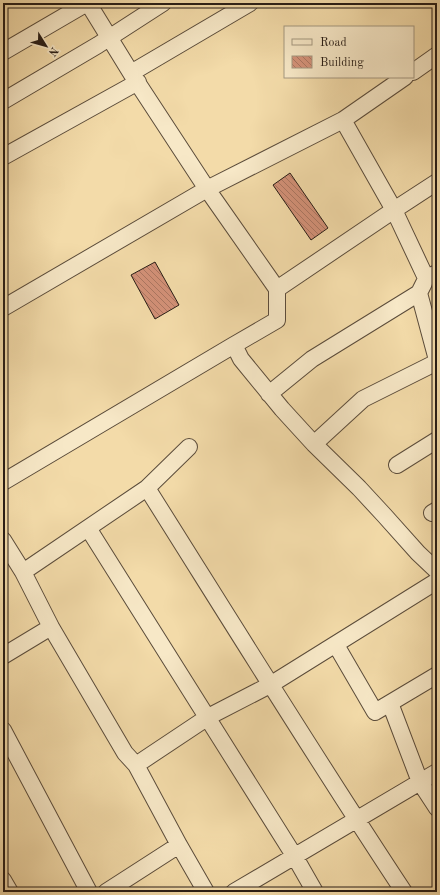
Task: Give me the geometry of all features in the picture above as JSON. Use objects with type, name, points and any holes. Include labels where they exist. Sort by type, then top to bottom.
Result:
[{"type":"street","points":[[3,52],[87,3],[207,189],[277,289],[277,320],[3,482]]},
{"type":"street","points":[[3,101],[110,38],[163,3]]},
{"type":"street","points":[[3,157],[134,78],[250,3]]},
{"type":"street","points":[[414,71],[437,55]]},
{"type":"street","points":[[3,308],[207,189],[343,120],[404,78]]},
{"type":"street","points":[[269,394],[312,359],[420,293],[431,276],[343,120]]},
{"type":"street","points":[[277,289],[437,182]]},
{"type":"street","points":[[314,444],[363,399],[437,361],[420,293]]},
{"type":"street","points":[[234,345],[241,359],[269,394],[314,444],[384,514],[418,553],[437,571]]},
{"type":"street","points":[[397,465],[437,440]]},
{"type":"street","points":[[23,572],[147,488],[189,447]]},
{"type":"street","points":[[147,488],[270,685],[404,892]]},
{"type":"street","points":[[88,528],[295,856],[315,892]]},
{"type":"street","points":[[3,540],[23,572],[51,627],[125,753],[136,764],[178,845],[206,892]]},
{"type":"street","points":[[136,764],[208,717],[270,685],[336,645],[437,580]]},
{"type":"street","points":[[3,656],[51,627]]},
{"type":"street","points":[[336,645],[375,712],[437,675]]},
{"type":"street","points":[[390,703],[420,782],[437,808]]},
{"type":"street","points":[[3,730],[88,892]]},
{"type":"street","points":[[234,892],[437,772]]},
{"type":"street","points":[[106,892],[178,845]]},
{"type":"street","points":[[3,880],[10,892]]},
{"type":"building","points":[[290,173],[328,228],[311,240],[273,185]]},
{"type":"building","points":[[155,262],[179,305],[155,319],[131,275]]}]
